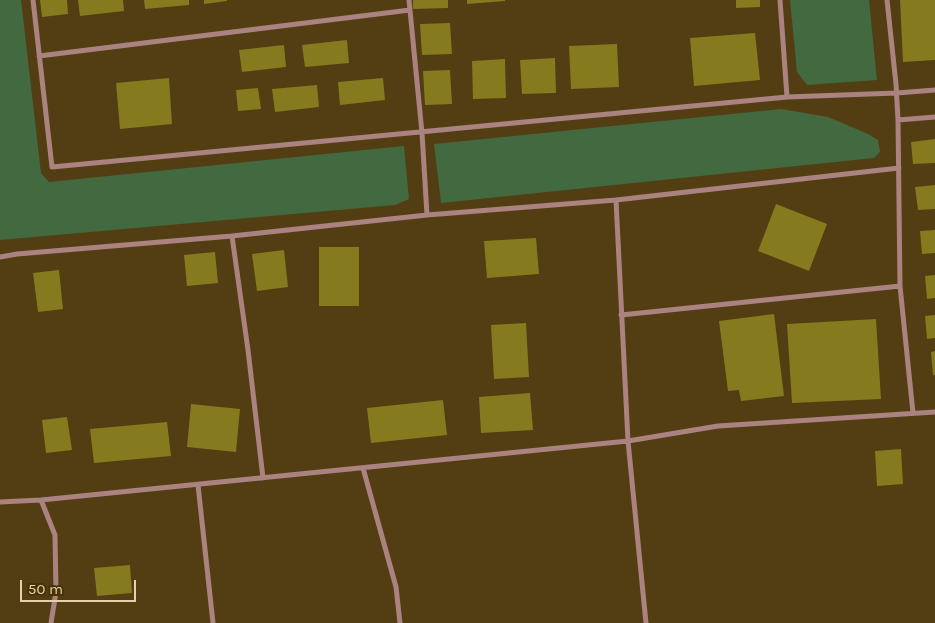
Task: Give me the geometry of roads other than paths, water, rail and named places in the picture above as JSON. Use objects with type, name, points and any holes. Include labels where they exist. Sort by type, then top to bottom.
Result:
[{"type":"street","points":[[33,0],[52,167],[787,97],[935,90]]},
{"type":"street","points":[[409,0],[422,132],[427,215]]},
{"type":"street","points":[[780,0],[787,97]]},
{"type":"street","points":[[887,0],[898,120],[900,286],[913,413]]},
{"type":"street","points":[[39,56],[410,10]]},
{"type":"street","points":[[898,120],[935,117]]},
{"type":"street","points":[[0,257],[232,236],[427,215],[616,200],[899,168]]},
{"type":"street","points":[[616,200],[628,441],[646,623]]},
{"type":"street","points":[[232,236],[263,478]]},
{"type":"street","points":[[621,315],[900,286]]},
{"type":"street","points":[[0,502],[41,500],[198,485],[628,441],[718,426],[935,412]]},
{"type":"street","points":[[363,468],[396,586],[400,623]]},
{"type":"street","points":[[198,485],[213,623]]},
{"type":"street","points":[[41,500],[56,535],[56,592],[51,623]]}]
